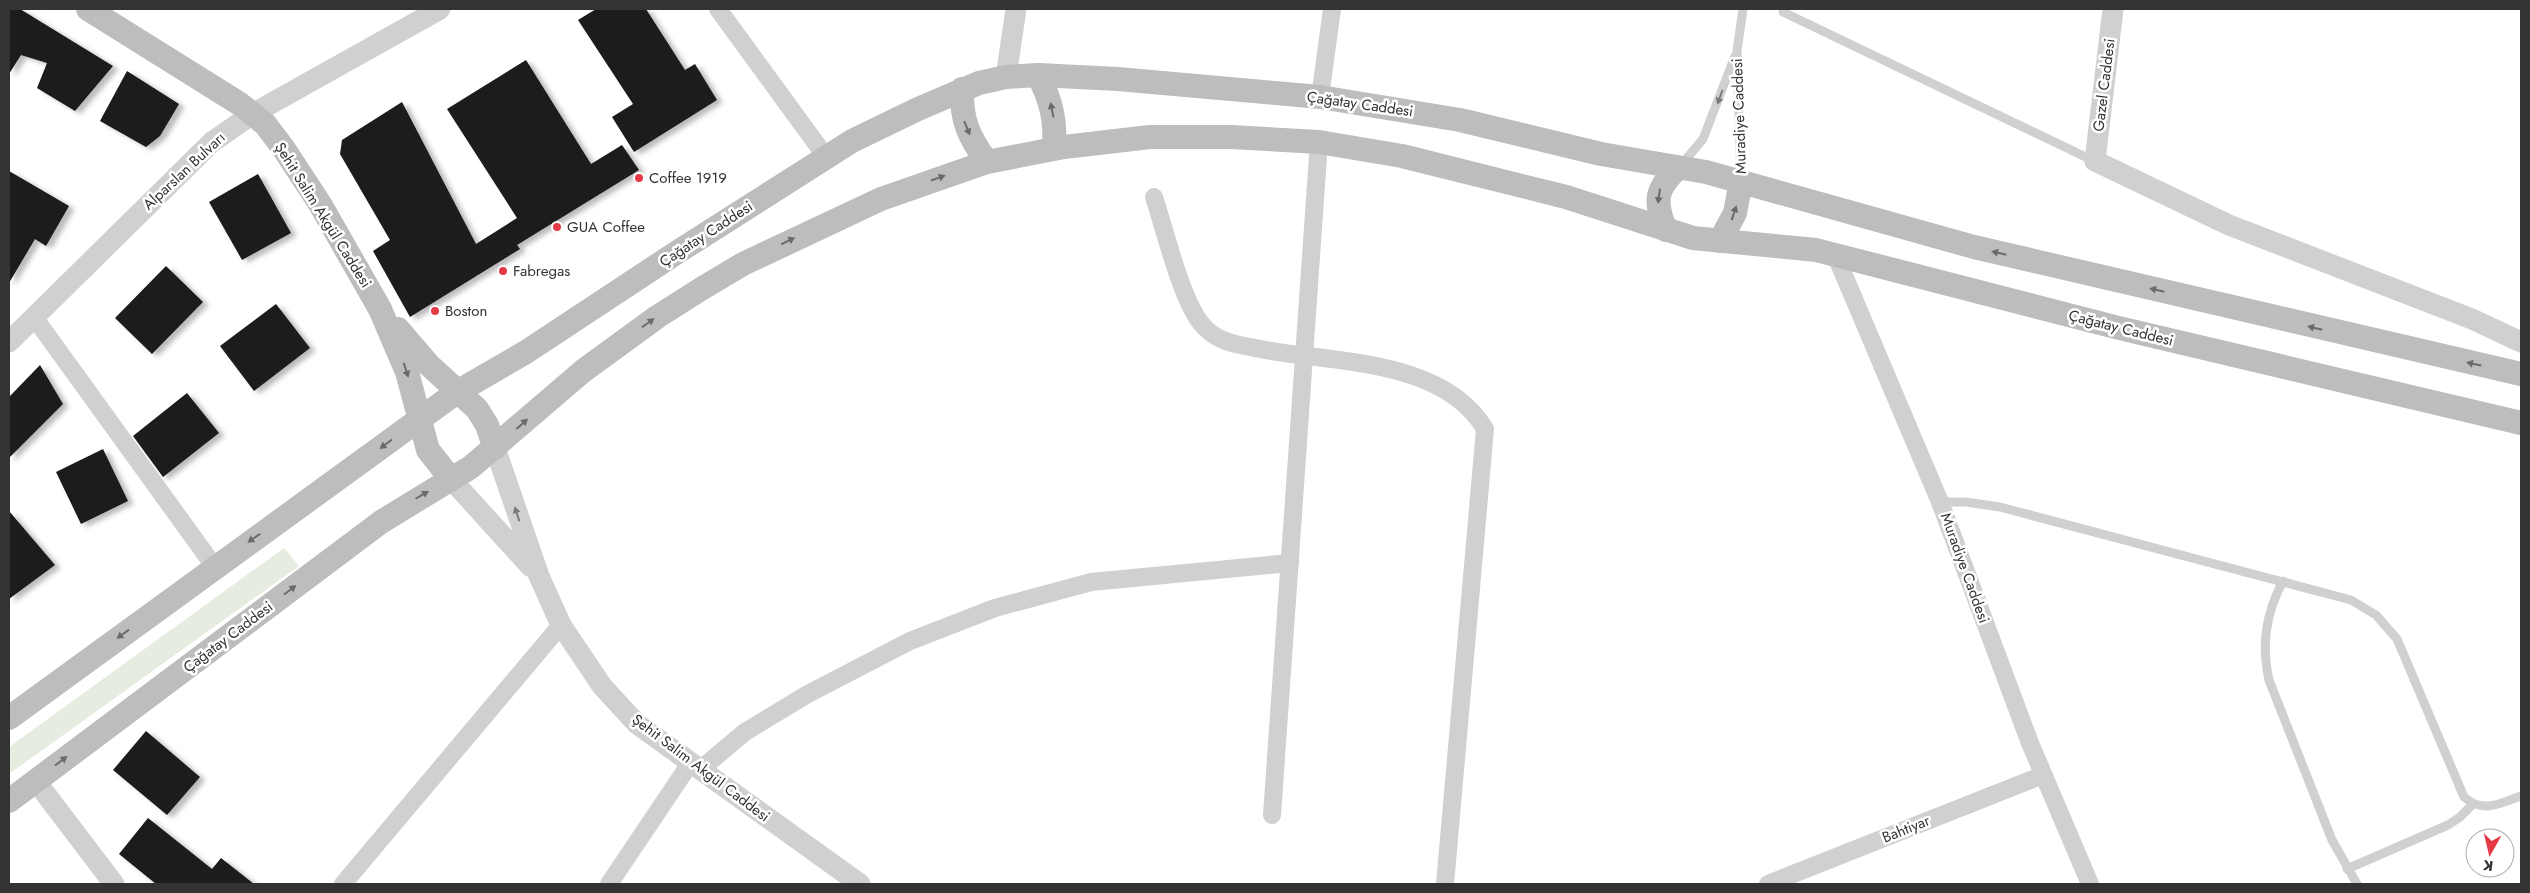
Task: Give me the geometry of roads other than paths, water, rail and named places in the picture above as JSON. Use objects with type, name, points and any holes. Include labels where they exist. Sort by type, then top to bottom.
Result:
[{"type":"main road","name":"Şehit Salim Akgül Caddesi","points":[[88,9],[254,113],[273,133],[296,166],[380,308],[401,354],[420,418]]},
{"type":"main road","name":"Çağatay Caddesi","points":[[9,718],[214,566],[367,459],[457,392],[526,352],[826,157],[884,125],[962,89],[1006,77],[1038,75],[1118,78],[1320,97],[1460,120],[1601,154],[1741,182],[1974,247],[2521,374]]},
{"type":"main road","points":[[1038,75],[1047,92],[1054,115],[1054,148]]},
{"type":"main road","points":[[962,89],[965,123],[975,145],[987,162]]},
{"type":"main road","name":"Çağatay Caddesi","points":[[9,801],[381,522],[471,467],[496,448],[553,396],[621,342],[657,317],[743,264],[881,199],[987,162],[1054,148],[1150,137],[1201,136],[1319,142],[1402,156],[1520,183],[1610,210],[1693,238],[1782,245],[1835,254],[2128,331],[2521,423]]},
{"type":"main road","points":[[1666,230],[1658,207],[1658,197],[1660,188],[1678,168]]},
{"type":"main road","points":[[1720,241],[1735,213],[1741,182]]},
{"type":"main road","name":"Şehit Salim Akgül Caddesi","points":[[380,308],[428,365],[457,392]]},
{"type":"main road","points":[[457,392],[484,418],[496,448]]},
{"type":"main road","points":[[420,418],[428,450],[451,479]]},
{"type":"street","name":"Alparslan Bulvarı","points":[[9,342],[212,142],[254,113],[440,9]]},
{"type":"street","points":[[718,9],[826,157]]},
{"type":"street","points":[[1006,77],[1016,9]]},
{"type":"street","points":[[1320,97],[1332,9]]},
{"type":"street","name":"Gazel Caddesi","points":[[2095,161],[2113,9]]},
{"type":"street","points":[[1272,815],[1319,142]]},
{"type":"street","points":[[2095,161],[2229,225],[2472,319],[2521,342]]},
{"type":"street","points":[[1154,197],[1186,292],[1200,322],[1221,342],[1304,356],[1375,365],[1405,373],[1436,386],[1462,402],[1477,416],[1485,430],[1445,884]]},
{"type":"street","name":"Muradiye Caddesi","points":[[1835,254],[1940,502],[2030,743],[2090,884]]},
{"type":"street","points":[[34,316],[214,566]]},
{"type":"street","name":"Şehit Salim Akgül Caddesi","points":[[496,448],[539,576],[561,625],[602,686],[637,724],[860,884]]},
{"type":"street","name":"Şehit Salim Akgül Caddesi","points":[[451,479],[539,576]]},
{"type":"street","points":[[608,884],[696,766],[745,732],[806,695],[910,641],[995,608],[1091,582],[1290,563]]},
{"type":"street","points":[[343,884],[561,625]]},
{"type":"street","name":"Bahtiyar","points":[[1768,884],[2044,775]]},
{"type":"street","points":[[35,780],[115,884]]},
{"type":"lane","name":"Muradiye Caddesi","points":[[1741,182],[1737,51],[1743,9]]},
{"type":"lane","points":[[1783,12],[2095,161]]},
{"type":"lane","name":"Muradiye Caddesi","points":[[1678,168],[1688,160],[1703,139],[1737,51]]},
{"type":"lane","points":[[1940,502],[1966,502],[2000,507],[2351,600],[2376,615],[2397,639],[2464,797],[2473,804],[2489,807],[2521,796]]},
{"type":"lane","points":[[2283,581],[2270,608],[2267,623],[2265,652],[2268,673],[2332,840],[2357,884]]},
{"type":"lane","points":[[2347,869],[2448,825],[2460,817],[2473,804]]},
{"type":"place","name":"Coffee 1919","points":[[639,178]]},
{"type":"place","name":"GUA Coffee","points":[[557,227]]},
{"type":"place","name":"Fabregas","points":[[503,271]]},
{"type":"place","name":"Boston","points":[[435,311]]}]
